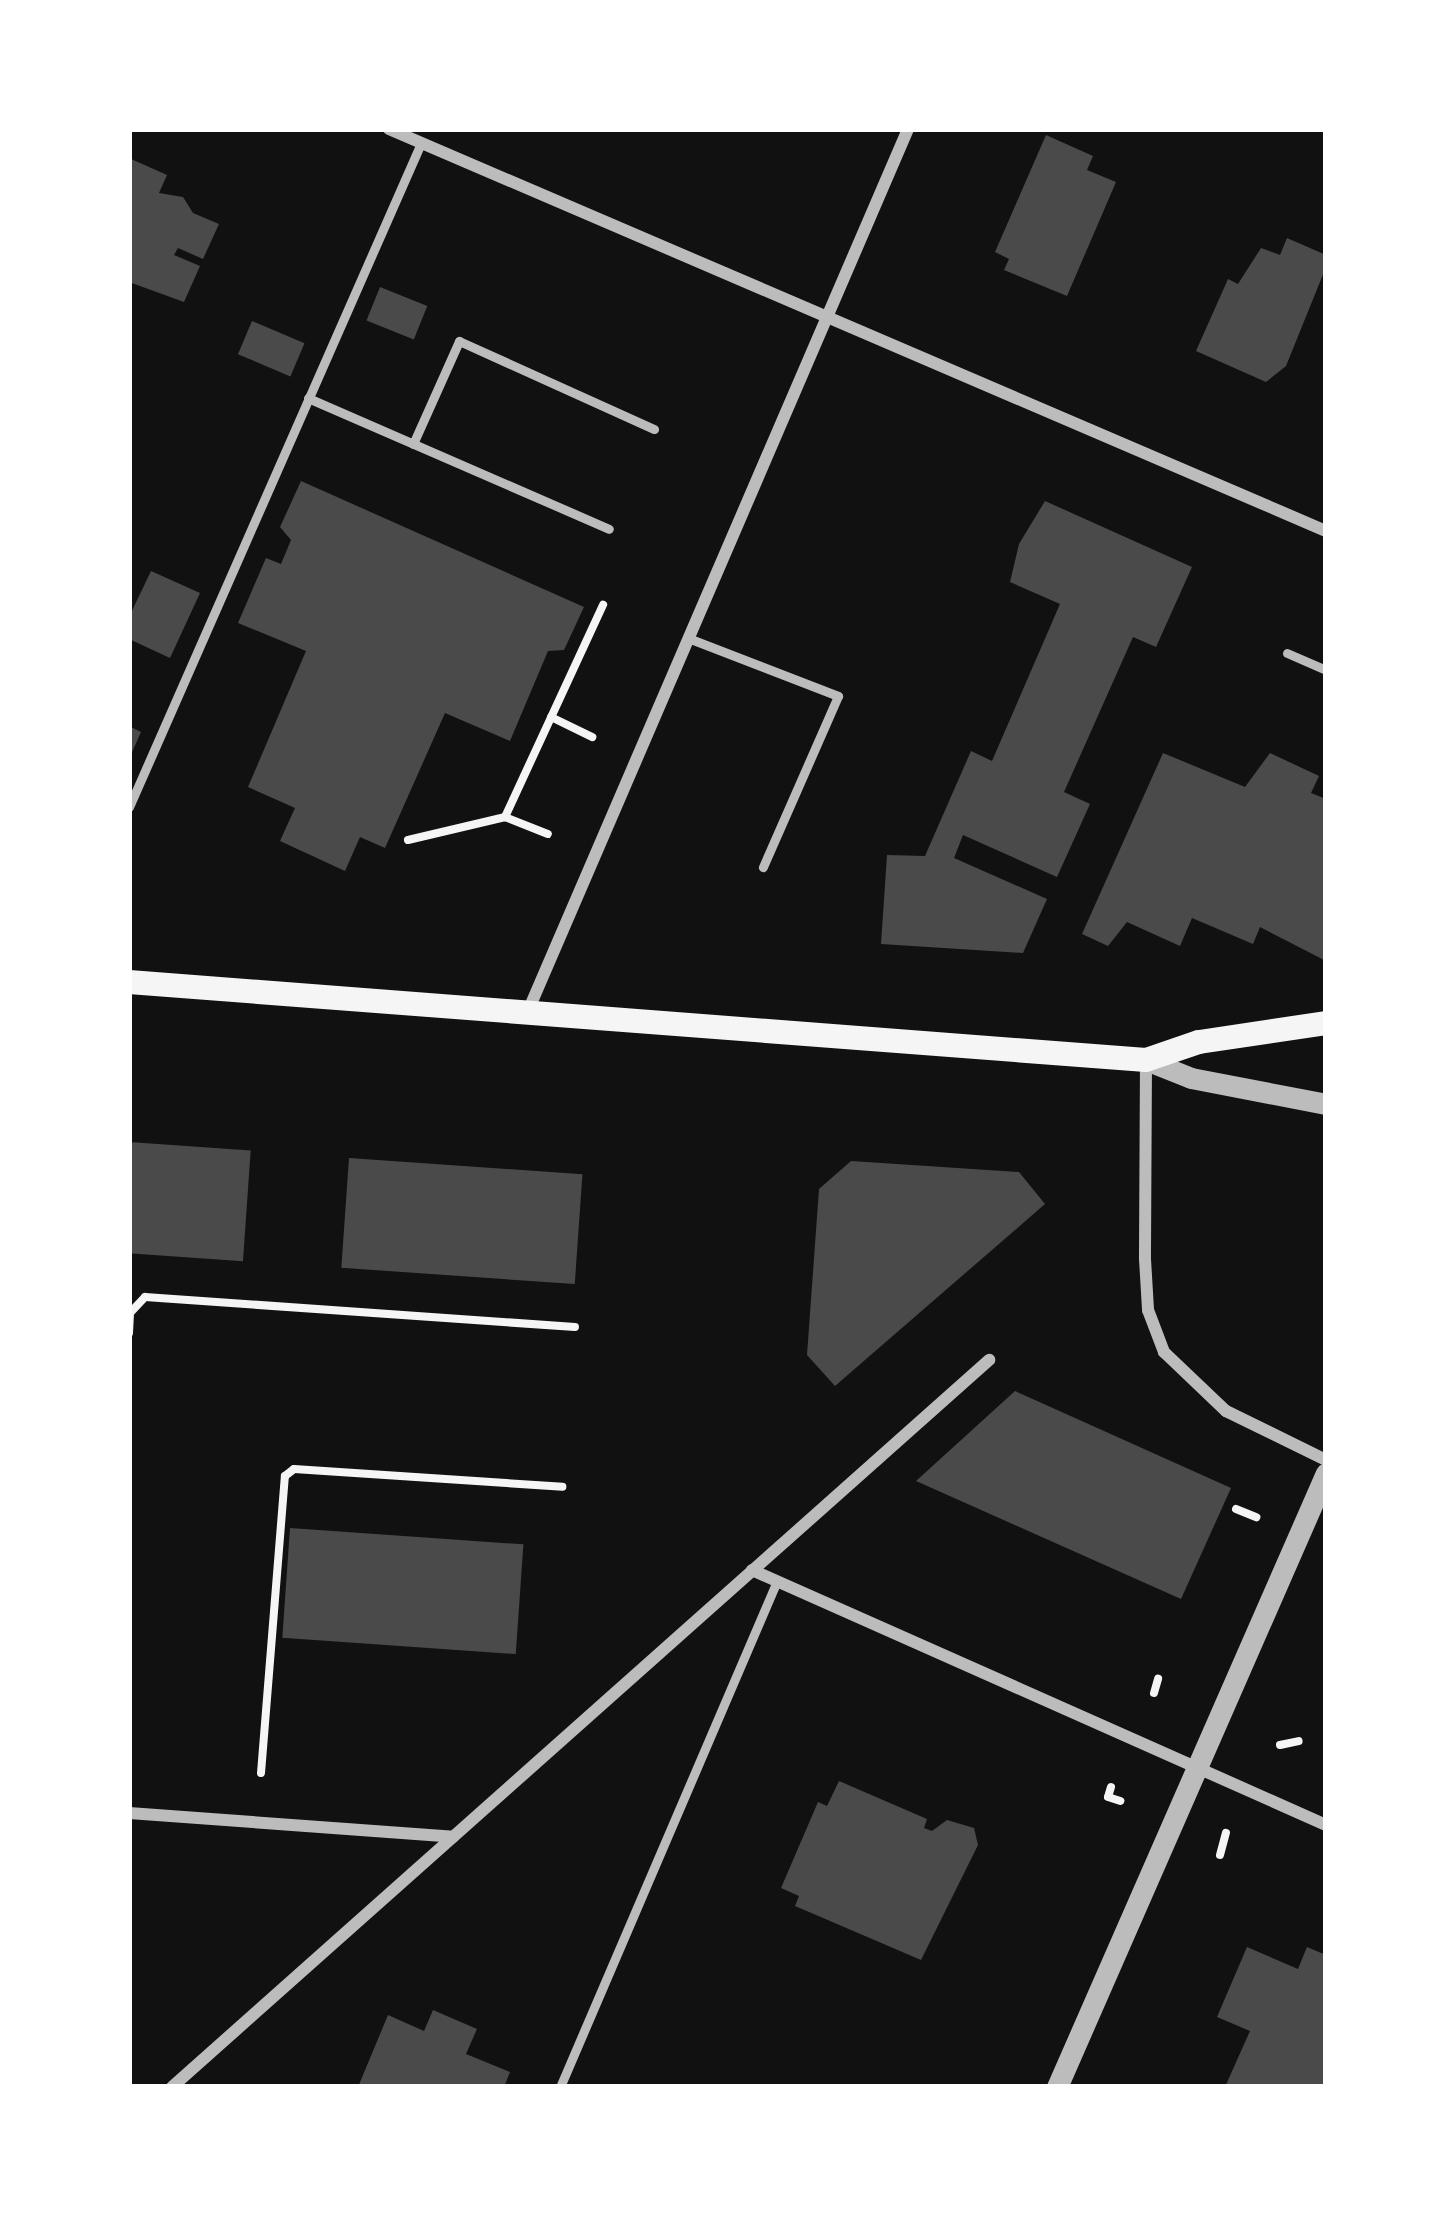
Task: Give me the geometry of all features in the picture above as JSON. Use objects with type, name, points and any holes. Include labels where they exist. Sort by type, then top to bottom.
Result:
[{"type":"main road","points":[[129,982],[1146,1060],[1252,1030],[1326,1023]]},
{"type":"street","points":[[389,129],[1326,532]]},
{"type":"street","points":[[528,1011],[908,129]]},
{"type":"street","points":[[1326,1104],[1191,1078],[1146,1060],[1148,1310],[1164,1352],[1226,1411],[1326,1460]]},
{"type":"street","points":[[172,2087],[989,1360]]},
{"type":"street","points":[[1057,2087],[1326,1473]]},
{"type":"street","points":[[752,1570],[1326,1825]]},
{"type":"street","points":[[129,1813],[453,1837]]},
{"type":"lane","points":[[129,807],[421,143]]},
{"type":"lane","points":[[413,444],[459,340],[654,429]]},
{"type":"lane","points":[[308,398],[609,530]]},
{"type":"lane","points":[[688,638],[838,696],[763,867]]},
{"type":"lane","points":[[1287,653],[1326,670]]},
{"type":"lane","points":[[560,2087],[777,1581]]},
{"type":"path","points":[[505,817],[603,605]]},
{"type":"path","points":[[550,717],[592,736]]},
{"type":"path","points":[[408,840],[505,817],[548,835]]},
{"type":"path","points":[[129,1333],[130,1313],[145,1297],[575,1327]]},
{"type":"path","points":[[261,1773],[285,1476],[294,1469],[562,1486]]},
{"type":"path","points":[[1237,1509],[1256,1517]]},
{"type":"path","points":[[1111,1787],[1108,1796],[1120,1801]]},
{"type":"path","points":[[1212,1836],[1220,1855],[1226,1834]]},
{"type":"building","points":[[1046,135],[1093,156],[1087,170],[1116,182],[1067,296],[1004,270],[1009,259],[995,252]]},
{"type":"building","points":[[129,158],[167,175],[159,193],[183,197],[193,213],[219,224],[203,259],[178,248],[174,255],[200,266],[184,302],[129,282]]},
{"type":"building","points":[[1287,238],[1326,255],[1326,267],[1286,366],[1266,382],[1196,351],[1228,279],[1238,284],[1261,248],[1280,255]]},
{"type":"building","points":[[380,287],[427,306],[414,339],[367,320]]},
{"type":"building","points":[[252,321],[304,343],[290,376],[238,354]]},
{"type":"building","points":[[301,481],[584,607],[564,650],[548,651],[510,741],[445,713],[385,848],[360,837],[345,871],[280,841],[295,808],[248,787],[306,651],[238,623],[266,558],[281,564],[291,540],[280,527]]},
{"type":"building","points":[[1045,501],[1192,567],[1156,647],[1133,637],[1064,792],[1090,804],[1057,877],[963,835],[954,858],[1047,899],[1023,953],[881,944],[887,855],[925,856],[971,751],[992,761],[1060,604],[1010,582],[1019,544]]},
{"type":"building","points":[[151,571],[200,593],[170,658],[129,639],[129,617]]},
{"type":"building","points":[[129,726],[141,732],[129,759]]},
{"type":"building","points":[[1163,753],[1245,787],[1270,753],[1319,776],[1311,793],[1326,799],[1326,961],[1260,927],[1253,944],[1192,918],[1180,946],[1127,922],[1108,946],[1082,934]]},
{"type":"building","points":[[129,1142],[251,1151],[243,1261],[129,1253]]},
{"type":"building","points":[[349,1158],[582,1174],[575,1284],[341,1268]]},
{"type":"building","points":[[851,1161],[1019,1172],[1045,1204],[835,1386],[807,1355],[819,1189]]},
{"type":"building","points":[[1015,1391],[1231,1488],[1181,1599],[916,1481]]},
{"type":"building","points":[[290,1528],[523,1544],[516,1654],[282,1638]]},
{"type":"building","points":[[839,1781],[927,1819],[924,1828],[932,1831],[947,1820],[974,1828],[978,1845],[921,1960],[795,1906],[799,1896],[781,1888],[818,1802],[827,1806]]},
{"type":"building","points":[[1247,1947],[1298,1969],[1307,1947],[1326,1955],[1326,2087],[1225,2087],[1250,2031],[1217,2017]]},
{"type":"building","points":[[433,2010],[477,2029],[466,2054],[510,2072],[504,2087],[358,2087],[388,2015],[424,2031]]}]
